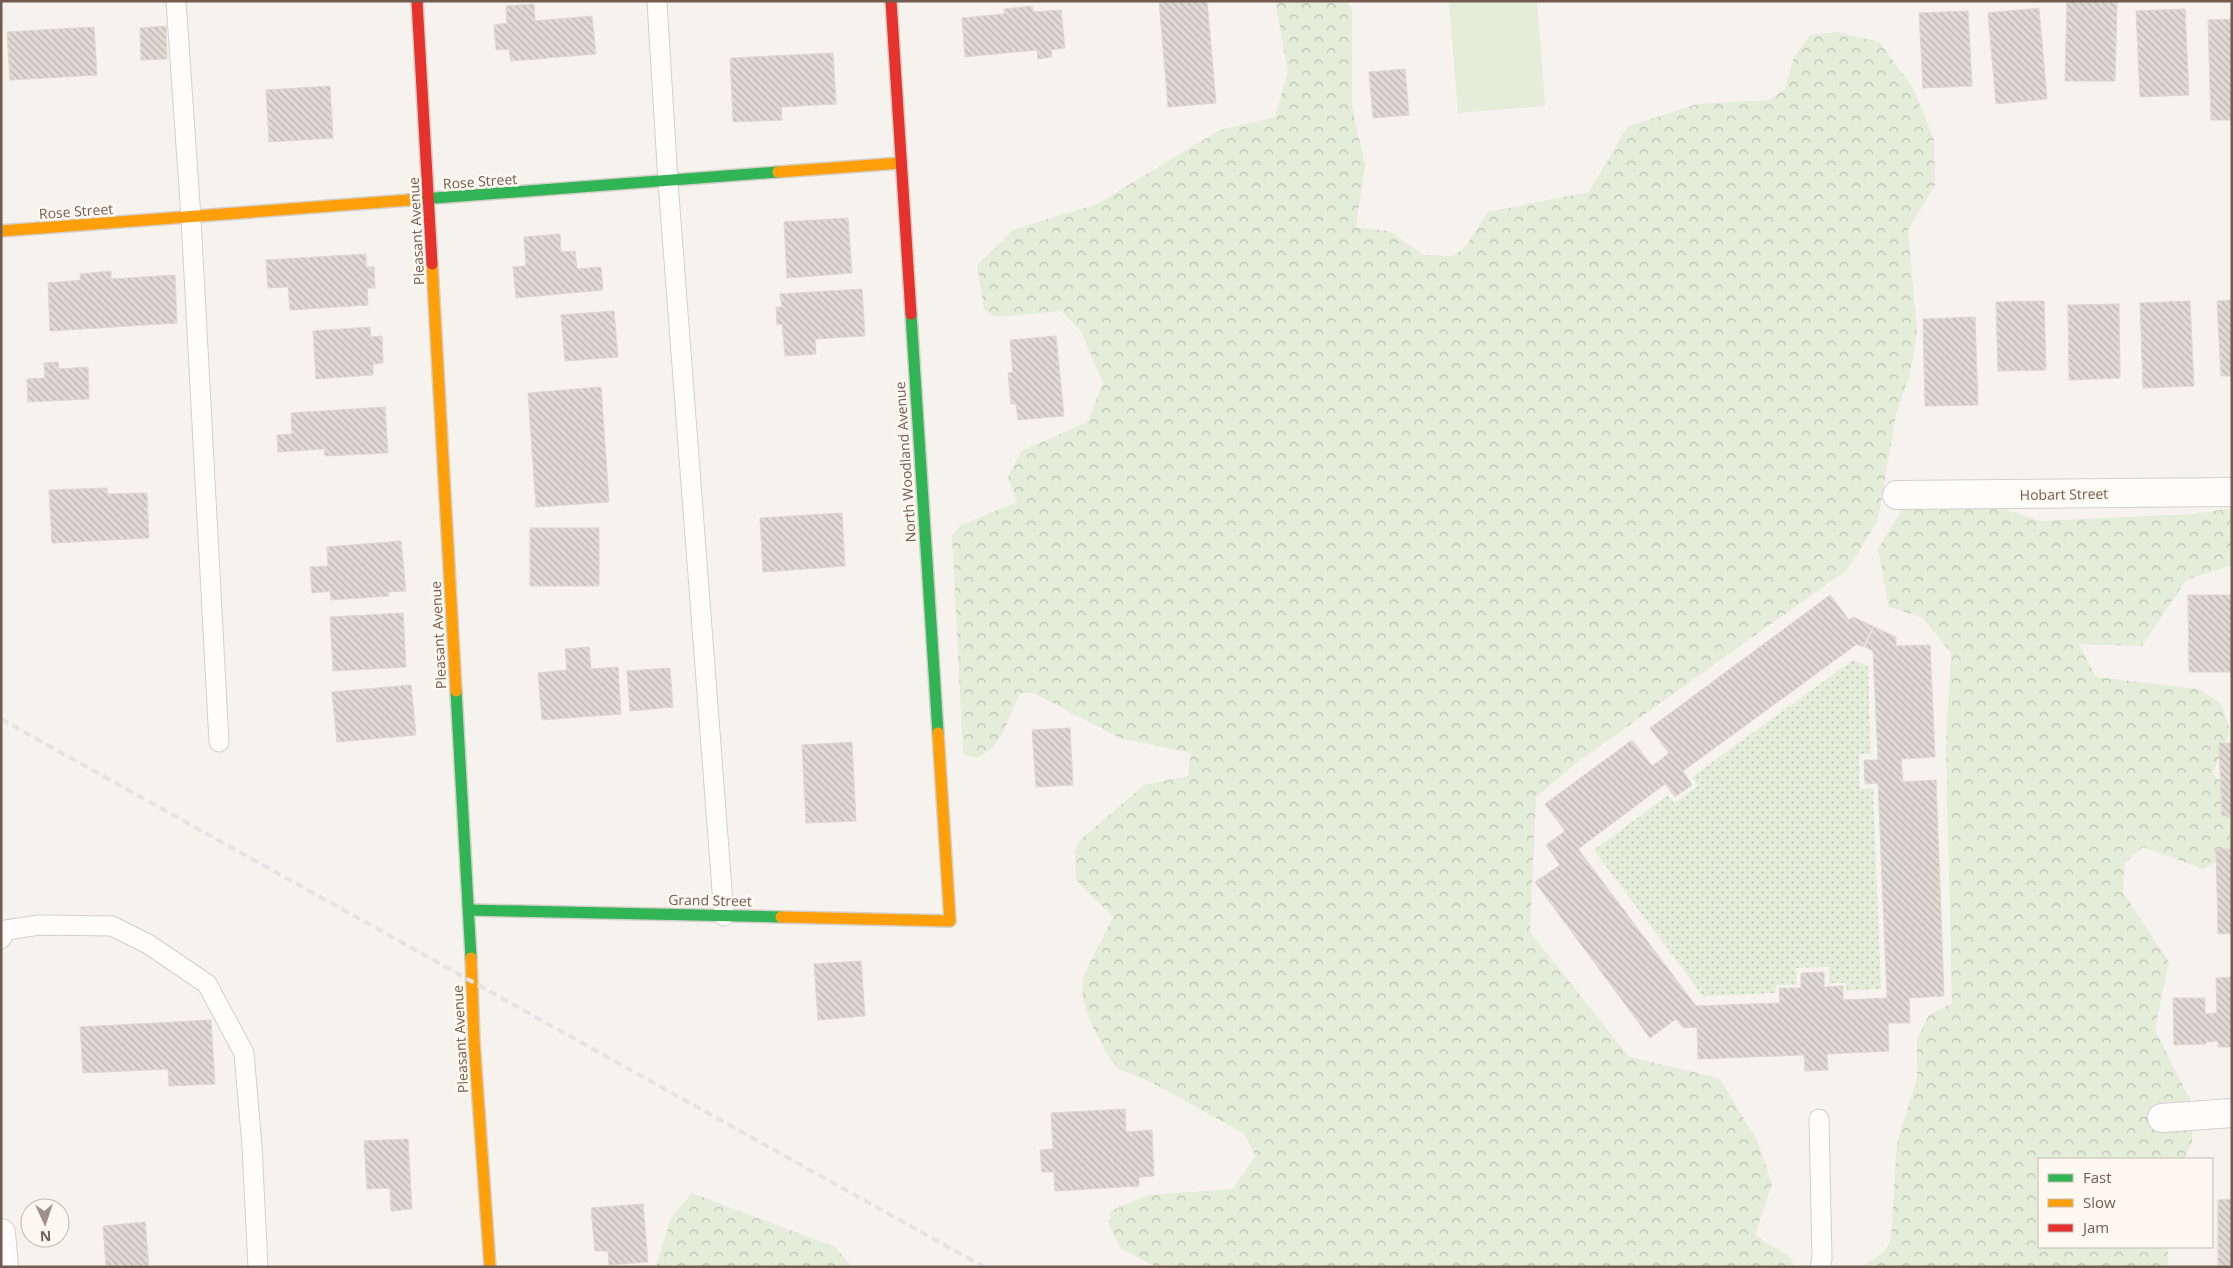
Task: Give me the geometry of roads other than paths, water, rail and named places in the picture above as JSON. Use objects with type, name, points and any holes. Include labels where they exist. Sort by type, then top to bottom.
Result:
[{"type":"street","name":"Pleasant Avenue","points":[[417,1],[430,200],[469,910],[474,1041],[490,1267]]},
{"type":"street","name":"North Woodland Avenue","points":[[891,1],[950,921]]},
{"type":"street","name":"Rose Street","points":[[1,231],[901,163]]},
{"type":"street","name":"Hobart Street","points":[[1897,495],[2232,492]]},
{"type":"street","name":"Grand Street","points":[[469,910],[950,921]]},
{"type":"street","points":[[2162,1118],[2232,1113]]},
{"type":"street","points":[[1,1232],[4,1267]]},
{"type":"lane","points":[[176,1],[219,742]]},
{"type":"lane","points":[[657,1],[668,182],[724,916]]},
{"type":"lane","points":[[1,939],[6,930],[39,925],[112,926],[148,944],[206,984],[244,1053],[252,1146],[258,1267]]},
{"type":"lane","points":[[1819,1119],[1822,1259],[1820,1267]]},
{"type":"railway","points":[[1,719],[984,1267]]}]
